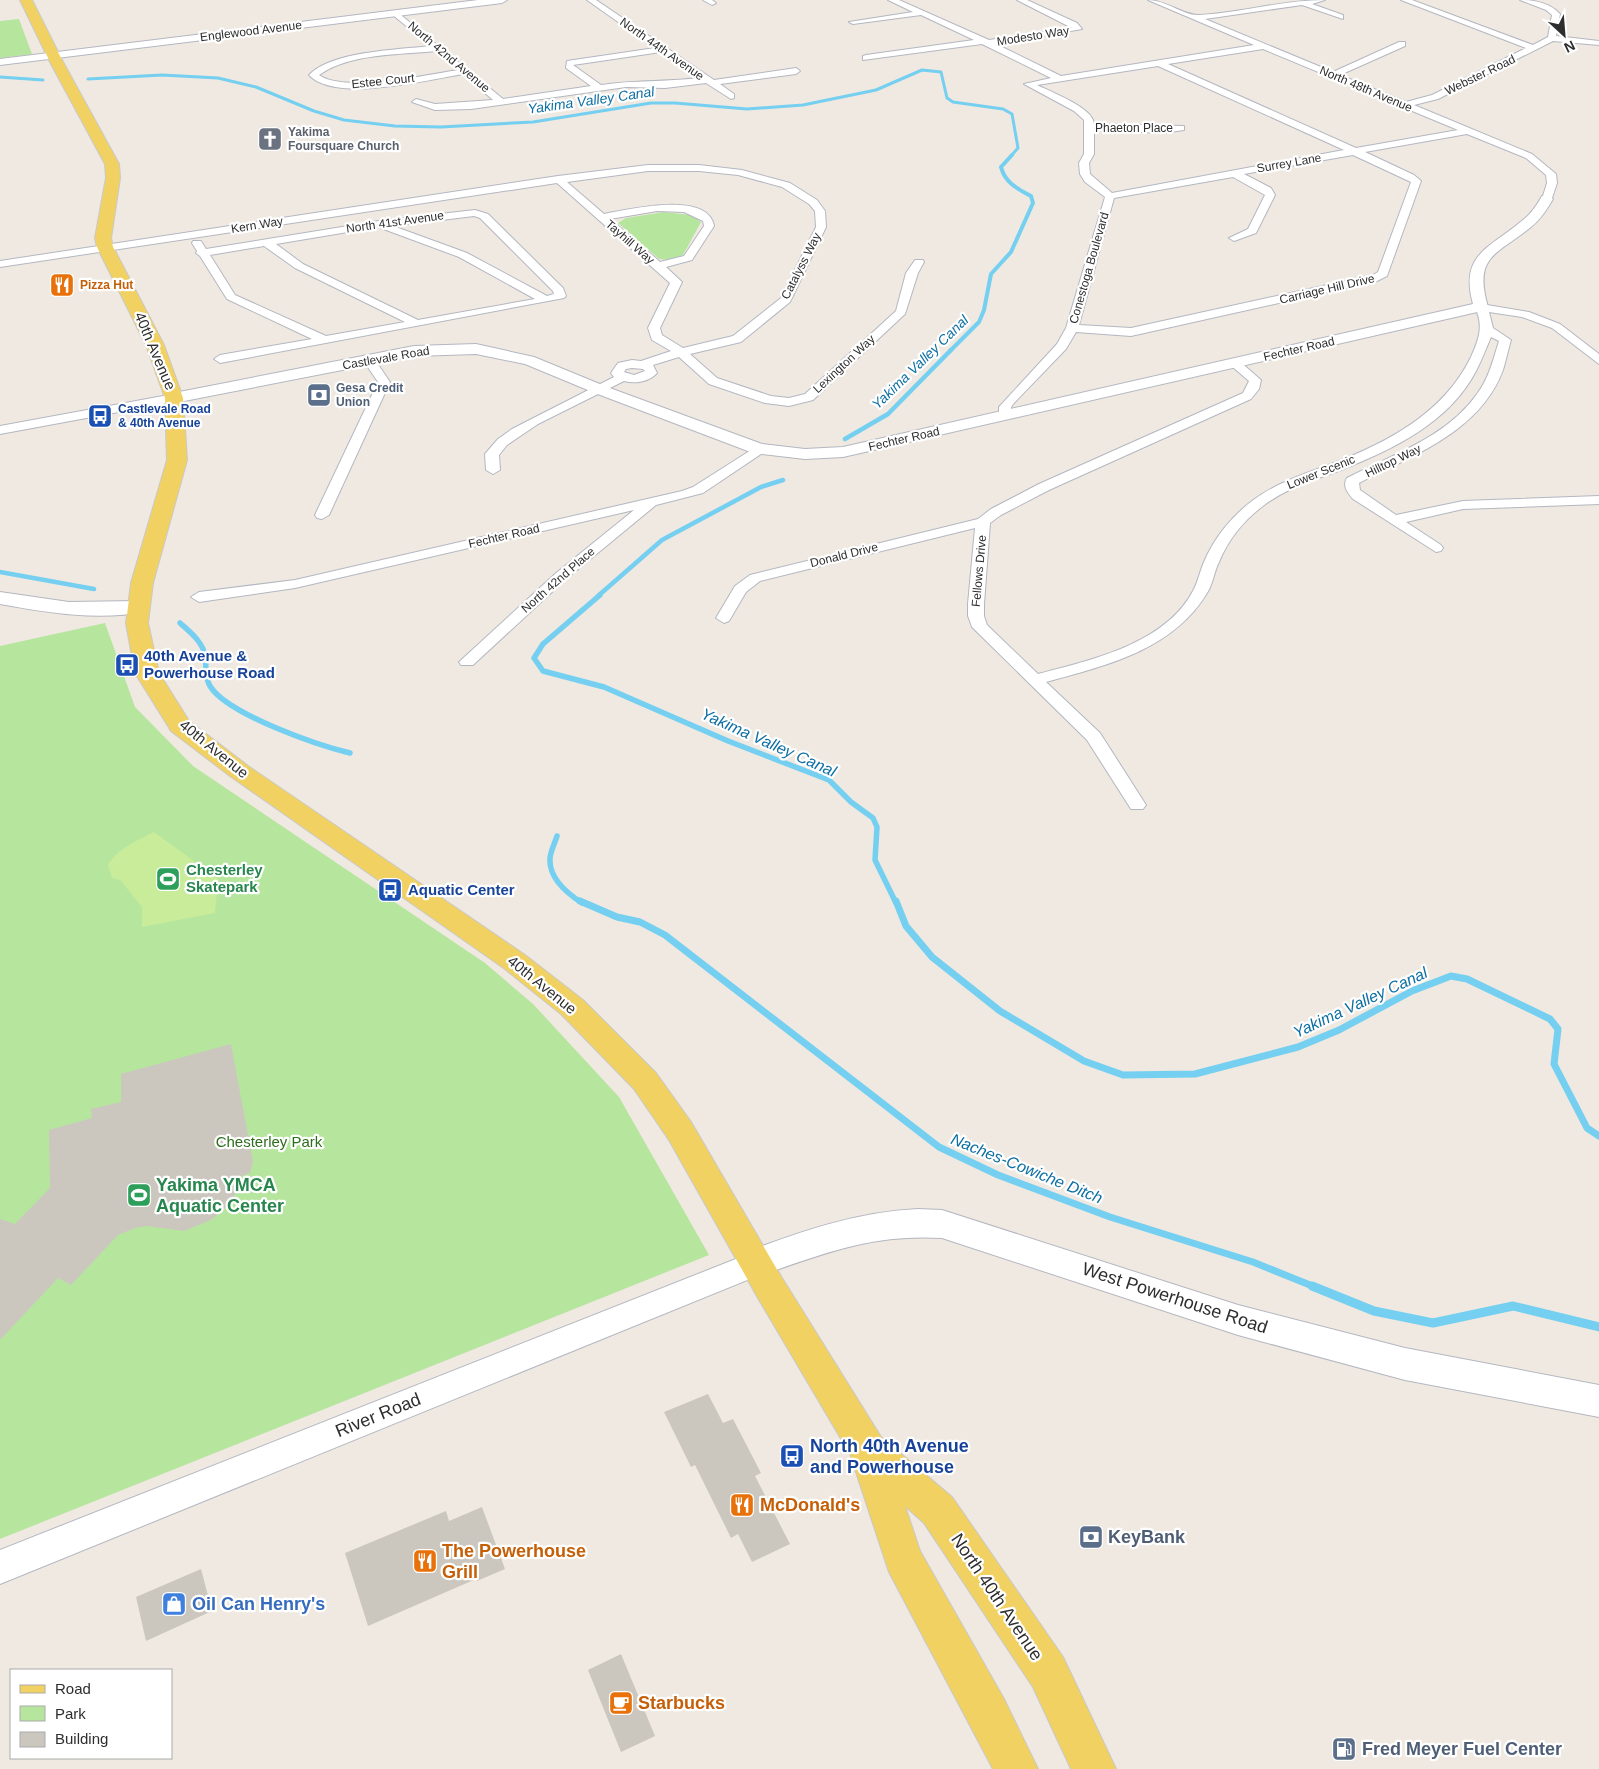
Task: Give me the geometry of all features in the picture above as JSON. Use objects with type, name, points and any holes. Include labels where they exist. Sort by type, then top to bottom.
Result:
[{"type":"main road","name":"40th Avenue","points":[[26,0],[51,56],[63,73],[112,164],[113,178],[103,238],[105,247],[155,345],[174,398],[177,460],[142,583],[138,607],[137,623],[148,673],[180,726],[239,771],[515,962],[572,1007],[645,1081],[680,1130],[756,1264]]},
{"type":"main road","name":"West Powerhouse Road","points":[[756,1264],[808,1242],[826,1240],[872,1226],[914,1221],[942,1224],[1238,1320],[1405,1364],[1599,1401]]},
{"type":"main road","name":"North 40th Avenue","points":[[756,1264],[867,1448],[903,1559],[990,1714],[1016,1769]]},
{"type":"main road","name":"North 40th Avenue","points":[[867,1448],[942,1517],[1048,1672],[1094,1769]]},
{"type":"street","name":"Englewood Avenue","points":[[0,62],[502,0]]},
{"type":"street","name":"North 44th Avenue","points":[[591,0],[710,82],[796,72]]},
{"type":"street","points":[[892,0],[919,13],[950,24],[1060,79]]},
{"type":"street","name":"Modesto Way","points":[[866,58],[1078,29],[1074,25],[1022,0]]},
{"type":"street","name":"North 48th Avenue","points":[[1152,0],[1529,156],[1551,174],[1552,183],[1547,199]]},
{"type":"street","points":[[1195,18],[1321,0]]},
{"type":"street","points":[[1404,0],[1534,48]]},
{"type":"street","points":[[1524,0],[1549,8],[1556,14],[1552,38],[1599,43]]},
{"type":"street","points":[[1302,3],[1340,17]]},
{"type":"street","name":"North 42nd Avenue","points":[[396,13],[501,102]]},
{"type":"street","points":[[853,22],[919,13]]},
{"type":"street","name":"Webster Road","points":[[1404,104],[1435,97],[1552,38]]},
{"type":"street","points":[[1333,75],[1402,44]]},
{"type":"street","points":[[1088,127],[1089,119],[1083,114],[1028,84],[1264,46]]},
{"type":"street","name":"Estee Court","points":[[438,48],[341,61],[321,68],[313,75],[318,81],[327,84],[353,85],[465,71]]},
{"type":"street","points":[[599,88],[569,66],[570,63],[662,49]]},
{"type":"street","name":"Carriage Hill Drive","points":[[1072,328],[1122,332],[1141,330],[1371,280],[1383,274],[1416,181],[1356,151],[1159,63]]},
{"type":"street","points":[[416,102],[449,107],[501,102],[626,84],[710,82],[731,96]]},
{"type":"street","name":"Phaeton Place","points":[[1088,127],[1162,130],[1181,128]]},
{"type":"street","name":"Conestoga Boulevard","points":[[1006,416],[1005,407],[1010,400],[1062,346],[1072,328],[1110,196],[1089,180],[1085,174],[1084,163],[1089,154],[1088,127]]},
{"type":"street","name":"Surrey Lane","points":[[1110,196],[1468,131]]},
{"type":"street","name":"Catalyss Way","points":[[513,186],[648,168],[721,170],[754,175],[786,185],[805,195],[820,211],[821,227],[786,300],[744,336],[723,344],[681,352],[642,365]]},
{"type":"street","points":[[1234,173],[1262,187],[1270,195],[1252,231],[1234,238]]},
{"type":"street","name":"Tayhill Way","points":[[558,180],[676,282],[653,332],[667,346],[681,352]]},
{"type":"street","name":"Kern Way","points":[[0,264],[513,186]]},
{"type":"street","points":[[1488,330],[1489,322],[1477,295],[1476,278],[1478,266],[1483,256],[1525,225],[1547,199]]},
{"type":"street","name":"Tayhill Way","points":[[602,217],[664,208],[694,212],[708,220],[709,226],[688,258],[658,266]]},
{"type":"street","name":"North 41st Avenue","points":[[201,253],[379,224],[451,214],[475,213],[484,216],[559,290],[560,296],[546,300]]},
{"type":"street","points":[[379,224],[463,255],[546,300]]},
{"type":"street","points":[[193,235],[201,253],[231,297],[325,340]]},
{"type":"street","points":[[266,242],[299,266],[416,323]]},
{"type":"street","name":"Lexington Way","points":[[681,352],[713,381],[760,397],[789,402],[809,397],[901,312],[912,273],[919,262]]},
{"type":"street","points":[[220,360],[546,300]]},
{"type":"street","points":[[1481,307],[1525,314],[1556,326],[1599,360]]},
{"type":"street","name":"Fechter Road","points":[[199,597],[295,584],[698,490],[759,449],[805,454],[842,452],[1481,307]]},
{"type":"street","name":"Hilltop Way","points":[[1394,520],[1358,496],[1353,491],[1352,481],[1437,438],[1469,415],[1493,382],[1501,358],[1505,340],[1488,330]]},
{"type":"street","name":"Lower Scenic","points":[[1033,680],[1100,662],[1158,636],[1181,620],[1200,593],[1212,560],[1242,518],[1276,491],[1376,449],[1432,414],[1454,394],[1474,367],[1488,330]]},
{"type":"street","name":"Castlevale Road","points":[[0,430],[414,351],[476,349],[529,360],[601,390],[759,449]]},
{"type":"street","points":[[322,515],[384,382],[369,360]]},
{"type":"street","name":"Fellows Drive","points":[[1137,805],[1094,737],[980,628],[976,616],[983,522],[996,512],[1044,487],[1246,396],[1253,389],[1254,380],[1234,364]]},
{"type":"street","name":"Catalyss Way","points":[[493,470],[492,454],[509,435],[601,390],[622,377],[638,378],[648,375],[651,370],[642,365]]},
{"type":"street","points":[[1394,520],[1463,505],[1599,500]]},
{"type":"street","name":"North 42nd Place","points":[[467,662],[560,577],[652,502]]},
{"type":"street","points":[[1394,520],[1436,548]]},
{"type":"street","name":"Donald Drive","points":[[724,618],[740,589],[755,578],[983,522]]},
{"type":"street","points":[[0,598],[69,610],[94,611],[138,607]]},
{"type":"street","name":"River Road","points":[[0,1567],[756,1264]]},
{"type":"green space","points":[[19,19],[32,54],[0,58],[0,21]]},
{"type":"green space","points":[[664,212],[691,215],[701,222],[683,255],[670,260],[659,259],[618,223],[626,218]]},
{"type":"green space","name":"Chesterley Park","points":[[105,623],[135,707],[193,766],[485,963],[533,1004],[619,1097],[709,1255],[0,1539],[0,646]]},
{"type":"green space","name":"Chesterley Skatepark","points":[[154,832],[216,877],[222,884],[217,892],[215,913],[142,927],[142,907],[120,880],[112,878],[108,865],[122,850]]},
{"type":"building","name":"Yakima YMCA Aquatic Center","points":[[231,1044],[253,1162],[250,1173],[236,1178],[237,1188],[232,1202],[211,1220],[184,1231],[147,1226],[135,1228],[118,1235],[71,1285],[58,1278],[0,1340],[0,1219],[15,1224],[50,1188],[49,1130],[92,1118],[91,1109],[121,1102],[121,1074]]},
{"type":"building","name":"McDonald's","points":[[708,1394],[723,1423],[733,1419],[761,1473],[755,1476],[790,1544],[752,1562],[738,1534],[731,1538],[695,1465],[691,1467],[664,1412]]},
{"type":"building","name":"The Powerhouse Grill","points":[[482,1507],[505,1569],[477,1581],[476,1579],[368,1626],[345,1553],[446,1511],[449,1521]]},
{"type":"building","name":"Oil Can Henry's","points":[[201,1569],[212,1611],[146,1641],[136,1597]]},
{"type":"building","name":"Starbucks","points":[[621,1654],[655,1736],[621,1752],[588,1670]]},
{"type":"waterway","name":"Yakima Valley Canal","points":[[88,79],[162,75],[218,78],[256,87],[314,111],[344,120],[395,126],[441,127],[533,122],[651,103],[747,109],[803,105],[876,90],[922,70],[941,72],[947,98],[953,102],[1003,109],[1012,114],[1018,148],[1011,156]]},
{"type":"waterway","name":"Yakima Valley Canal","points":[[0,77],[43,80]]},
{"type":"waterway","name":"Yakima Valley Canal","points":[[951,350],[979,322],[984,310],[991,274],[1011,252],[1033,203],[1031,196],[1013,185],[1003,173],[1001,167],[1012,155]]},
{"type":"waterway","name":"Yakima Valley Canal","points":[[845,439],[888,414],[951,350]]},
{"type":"waterway","name":"Yakima Valley Canal","points":[[598,596],[662,540],[761,487],[783,480]]},
{"type":"waterway","name":"Naches-Cowiche Ditch","points":[[0,572],[94,589]]},
{"type":"waterway","name":"Yakima Valley Canal","points":[[600,595],[543,644],[534,658],[543,671],[604,687],[728,741],[829,780],[851,802],[873,818],[877,827],[875,860],[896,903]]},
{"type":"waterway","name":"Naches-Cowiche Ditch","points":[[180,623],[202,646],[208,682],[220,697],[234,707],[274,727],[350,753]]},
{"type":"waterway","name":"Naches-Cowiche Ditch","points":[[557,836],[550,856],[553,873],[560,885],[582,903]]},
{"type":"waterway","name":"Naches-Cowiche Ditch","points":[[580,901],[617,917],[640,922],[665,935],[939,1147],[998,1175],[1110,1217],[1253,1262],[1315,1287]]},
{"type":"waterway","name":"Yakima Valley Canal","points":[[896,901],[906,926],[932,957],[1000,1011],[1084,1061],[1123,1075],[1195,1074],[1298,1047],[1339,1030],[1412,991],[1451,976],[1467,979],[1550,1019],[1558,1029],[1554,1064],[1587,1128],[1599,1136]]},
{"type":"waterway","name":"Naches-Cowiche Ditch","points":[[1312,1286],[1374,1311],[1433,1323],[1513,1306],[1599,1327]]},
{"type":"place","name":"Yakima Foursquare Church","points":[[270,139]]},
{"type":"place","name":"Pizza Hut","points":[[62,285]]},
{"type":"place","name":"Gesa Credit Union","points":[[319,395]]},
{"type":"place","name":"Castlevale Road & 40th Avenue","points":[[100,416]]},
{"type":"place","name":"40th Avenue & Powerhouse Road","points":[[127,665]]},
{"type":"place","name":"Chesterley Skatepark","points":[[168,879]]},
{"type":"place","name":"Aquatic Center","points":[[390,890]]},
{"type":"place","name":"Yakima YMCA Aquatic Center","points":[[139,1195]]},
{"type":"place","name":"North 40th Avenue and Powerhouse","points":[[792,1456]]},
{"type":"place","name":"McDonald's","points":[[742,1505]]},
{"type":"place","name":"KeyBank","points":[[1091,1537]]},
{"type":"place","name":"The Powerhouse Grill","points":[[425,1561]]},
{"type":"place","name":"Oil Can Henry's","points":[[174,1604]]},
{"type":"place","name":"Starbucks","points":[[621,1703]]},
{"type":"place","name":"Fred Meyer Fuel Center","points":[[1344,1749]]}]
